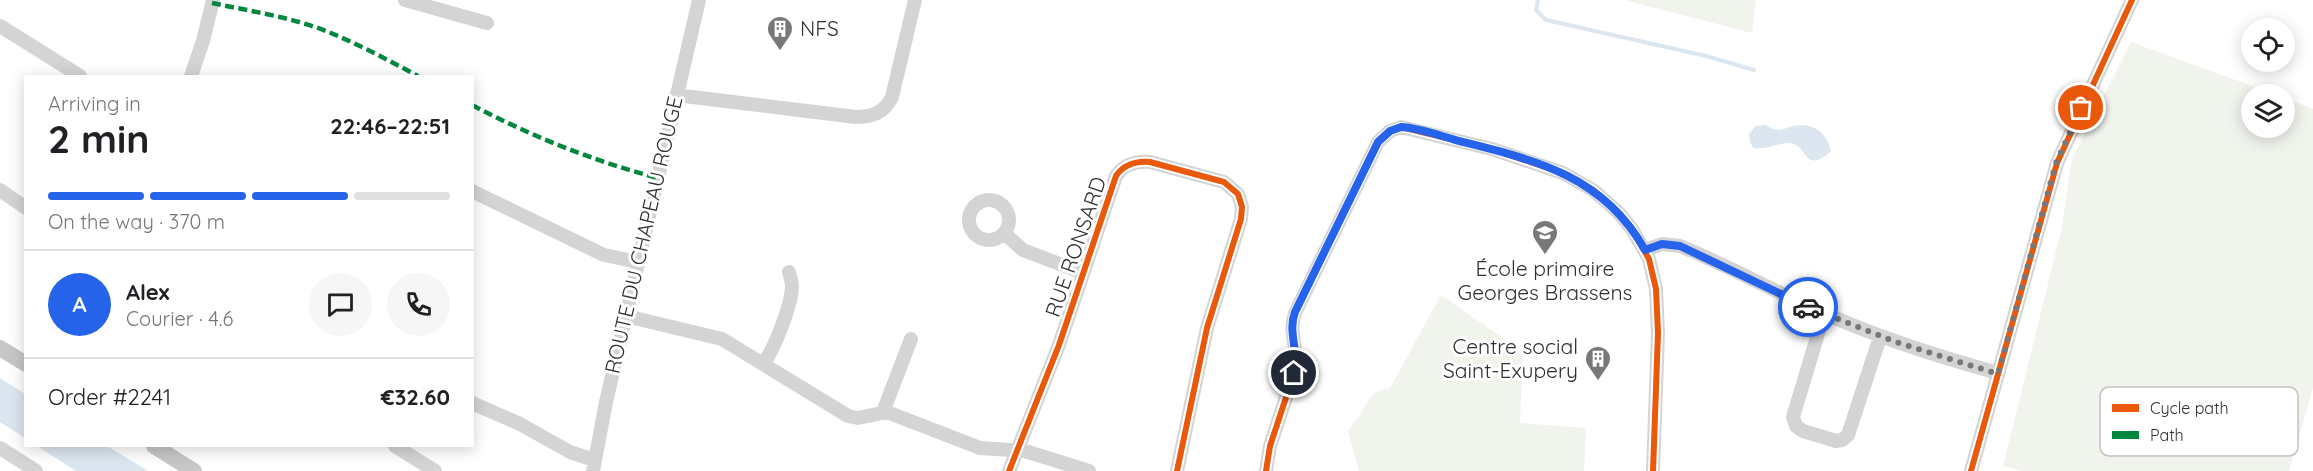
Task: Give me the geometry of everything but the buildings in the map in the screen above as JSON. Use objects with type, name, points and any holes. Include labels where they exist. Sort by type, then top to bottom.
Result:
[{"type":"main road","points":[[0,348],[24,363]]},
{"type":"main road","points":[[156,447],[194,471]]},
{"type":"street","points":[[191,75],[201,49],[213,0]]},
{"type":"street","points":[[405,0],[487,22]]},
{"type":"street","name":"ROUTE DU CHAPEAU ROUGE","points":[[596,467],[626,316],[699,0]]},
{"type":"street","points":[[676,95],[856,117],[874,115],[886,106],[891,97],[915,0]]},
{"type":"street","points":[[1971,471],[2056,163],[2132,0]]},
{"type":"street","points":[[0,26],[78,75]]},
{"type":"street","points":[[1266,471],[1270,447],[1296,367],[1291,330],[1295,312],[1381,138],[1390,131],[1406,128],[1492,149],[1554,170],[1586,186],[1626,221],[1645,250],[1655,281],[1658,333],[1653,471]]},
{"type":"street","name":"RUE RONSARD","points":[[1009,471],[1059,345],[1113,182],[1118,172],[1126,166],[1146,162],[1224,182],[1238,194],[1242,207],[1241,219],[1204,337],[1177,471]]},
{"type":"street","points":[[0,190],[24,207]]},
{"type":"street","points":[[474,192],[604,255],[638,262]]},
{"type":"street","points":[[1004,233],[1023,250],[1083,273]]},
{"type":"street","points":[[1645,250],[1662,244],[1680,246],[1824,314],[1880,337],[1930,355],[1998,374]]},
{"type":"street","points":[[763,364],[774,346],[790,296],[792,286],[789,272]]},
{"type":"street","points":[[1824,314],[1793,417],[1796,426],[1803,431],[1836,441],[1848,435],[1880,337]]},
{"type":"street","points":[[626,316],[722,339],[848,416],[858,418],[884,412],[980,448],[1037,454],[1089,471]]},
{"type":"street","points":[[884,412],[911,339]]},
{"type":"street","points":[[474,404],[514,421],[596,467]]},
{"type":"street","points":[[397,447],[435,471]]},
{"type":"street","points":[[0,448],[36,471]]},
{"type":"shaded area","points":[[1624,0],[1756,0],[1752,33]]},
{"type":"shaded area","points":[[2131,42],[2246,84],[2241,84],[2241,138],[2295,138],[2295,102],[2313,109],[2313,388],[2298,440],[2298,387],[2100,387],[2100,456],[2293,456],[2289,471],[2022,471],[2003,466],[2061,231],[2072,159]]},
{"type":"shaded area","points":[[1765,125],[1779,130],[1800,125],[1813,127],[1826,139],[1831,151],[1815,160],[1806,156],[1794,144],[1754,148],[1750,143],[1749,134],[1756,126]]},
{"type":"shaded area","points":[[1441,295],[1523,352],[1520,423],[1586,428],[1584,471],[1359,471],[1348,431],[1375,392],[1390,388]]},
{"type":"shaded area","points":[[0,378],[24,393],[24,437],[0,422]]},
{"type":"shaded area","points":[[39,447],[109,447],[148,471],[76,471]]},
{"type":"waterway","points":[[1538,0],[1536,10],[1546,20],[1706,56],[1754,70]]},
{"type":"marked path","points":[[212,3],[312,26],[338,36],[416,75]]},
{"type":"marked path","points":[[474,106],[563,147],[658,178]]},
{"type":"cycle path","points":[[1971,471],[2057,163],[2132,0]]},
{"type":"cycle path","points":[[1266,471],[1270,446],[1296,367],[1292,327],[1295,313],[1378,142],[1390,131],[1401,127],[1492,149],[1563,173],[1593,190],[1619,213],[1632,229],[1649,259],[1656,289],[1658,333],[1653,471]]},
{"type":"cycle path","points":[[1009,471],[1059,345],[1116,176],[1127,166],[1145,162],[1224,182],[1238,194],[1242,207],[1241,219],[1207,328],[1177,471]]},
{"type":"way so far","points":[[1808,307],[1930,355],[1998,374],[2056,163],[2081,108]]},
{"type":"place","name":"NFS","points":[[780,52]]},
{"type":"place","name":"École primaire Georges Brassens","points":[[1545,256]]},
{"type":"place","name":"Centre social Saint-Exupery","points":[[1598,382]]},
{"type":"route","points":[[1294,373],[1296,357],[1291,330],[1295,312],[1378,142],[1390,131],[1401,127],[1492,149],[1563,173],[1593,190],[1619,213],[1645,250],[1662,244],[1680,246],[1808,307]]}]
